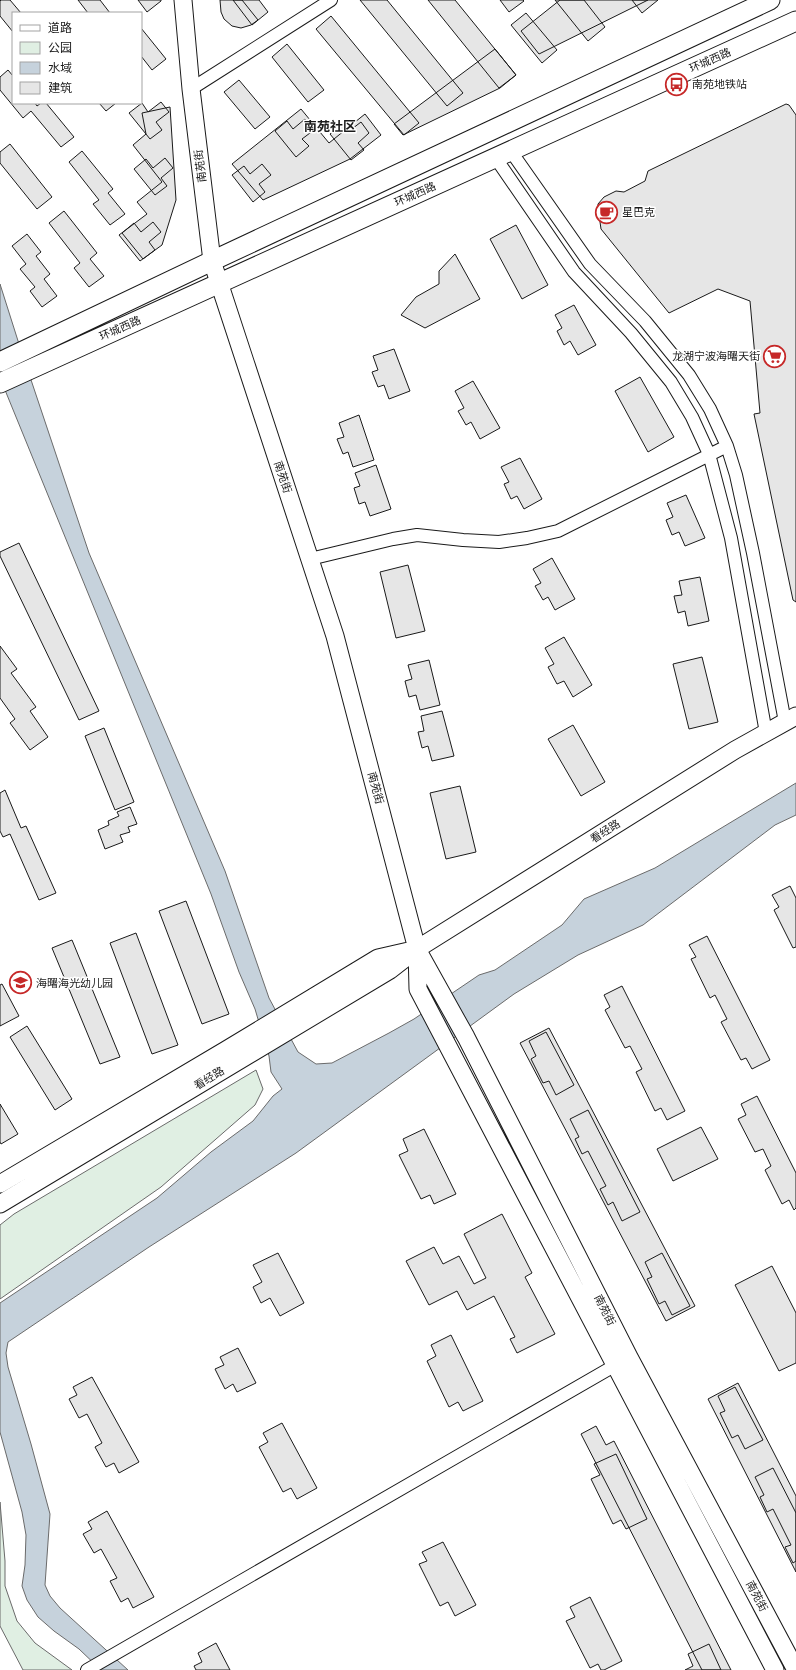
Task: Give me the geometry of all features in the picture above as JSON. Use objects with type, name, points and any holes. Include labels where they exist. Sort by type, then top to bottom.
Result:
[{"type":"main road","name":"环城西路","points":[[30,359],[212,261],[770,0]]},
{"type":"main road","name":"环城西路","points":[[30,359],[218,283],[796,21]]},
{"type":"main road","points":[[0,362],[30,359]]},
{"type":"main road","points":[[0,383],[30,359]]},
{"type":"street","name":"南苑街","points":[[183,0],[191,89],[212,261],[335,636],[417,949],[418,989],[447,1046],[796,1670]]},
{"type":"street","points":[[191,89],[331,0]]},
{"type":"street","points":[[502,154],[590,264],[645,321],[689,375],[710,409],[727,446],[736,475],[790,719]]},
{"type":"street","points":[[502,154],[574,272],[631,333],[671,382],[692,417],[709,454],[732,538],[766,733]]},
{"type":"street","points":[[310,560],[393,539],[417,535],[499,542],[558,531],[727,446]]},
{"type":"street","name":"看经路","points":[[0,1204],[246,1047],[282,1025],[390,970],[417,949],[728,754],[790,719]]},
{"type":"street","name":"南苑街","points":[[417,949],[438,984],[466,1037],[622,1361],[774,1670]]},
{"type":"street","name":"看经路","points":[[0,1184],[246,1047]]},
{"type":"street","points":[[87,1670],[622,1361]]},
{"type":"green space","points":[[256,1070],[263,1089],[255,1105],[161,1187],[0,1299],[0,1225],[14,1214]]},
{"type":"green space","points":[[0,1502],[5,1561],[5,1586],[17,1621],[35,1643],[72,1670],[23,1670],[0,1626]]},
{"type":"water","points":[[0,284],[89,553],[225,871],[269,998],[298,1052],[316,1064],[332,1063],[414,1019],[479,975],[495,970],[562,925],[584,899],[655,868],[796,783],[796,815],[775,825],[643,925],[578,955],[514,994],[296,1153],[149,1247],[8,1342],[6,1353],[8,1367],[50,1514],[45,1585],[50,1596],[60,1608],[128,1670],[101,1670],[79,1649],[38,1617],[27,1600],[22,1586],[25,1565],[26,1535],[22,1512],[0,1432],[0,1303],[157,1198],[211,1152],[253,1121],[273,1096],[282,1089],[271,1072],[269,1056],[255,1009],[239,972],[211,894],[0,376]]},
{"type":"building","points":[[10,0],[20,12],[12,12],[12,31],[0,16],[0,1]]},
{"type":"building","points":[[78,0],[100,0],[109,12],[87,12]]},
{"type":"building","points":[[138,0],[161,0],[161,1],[147,12]]},
{"type":"building","points":[[220,0],[242,0],[258,20],[251,25],[241,28],[232,26],[224,19],[221,12]]},
{"type":"building","points":[[233,0],[259,0],[268,12],[252,25]]},
{"type":"building","points":[[360,0],[387,0],[463,93],[447,106]]},
{"type":"building","points":[[428,0],[455,0],[516,75],[499,88]]},
{"type":"building","points":[[500,0],[523,0],[524,1],[509,12]]},
{"type":"building","points":[[555,0],[584,0],[605,27],[588,41]]},
{"type":"building","points":[[560,0],[648,0],[539,54],[521,31]]},
{"type":"building","points":[[632,0],[658,0],[642,13]]},
{"type":"building","points":[[526,13],[557,50],[542,63],[511,25]]},
{"type":"building","points":[[331,16],[419,123],[404,135],[316,29]]},
{"type":"building","points":[[142,29],[166,59],[152,70],[142,57]]},
{"type":"building","points":[[287,44],[324,90],[308,102],[272,57]]},
{"type":"building","points":[[495,49],[516,75],[500,88],[403,135],[394,124]]},
{"type":"building","points":[[8,70],[12,75],[12,104],[36,104],[37,106],[40,104],[47,104],[74,137],[61,147],[31,111],[23,118],[0,90],[0,77]]},
{"type":"building","points":[[239,80],[270,117],[255,129],[224,92]]},
{"type":"building","points":[[161,102],[169,112],[156,122],[162,130],[150,139],[129,113],[142,103],[148,112]]},
{"type":"building","points":[[100,104],[115,104],[106,111]]},
{"type":"building","name":"龙湖宁波海曙天街","points":[[786,104],[789,105],[796,115],[796,602],[793,600],[754,414],[760,413],[750,301],[718,289],[669,313],[601,229],[598,208],[598,204],[604,197],[616,191],[624,192],[645,181],[648,171]]},
{"type":"building","points":[[170,107],[176,200],[162,245],[140,261],[119,235],[147,214],[137,202],[162,182],[133,145],[146,134],[142,113]]},
{"type":"building","points":[[301,109],[329,143],[365,114],[381,135],[350,159],[263,200],[232,164]]},
{"type":"building","points":[[305,119],[314,130],[302,139],[309,146],[296,157],[275,131],[287,121],[293,129]]},
{"type":"building","points":[[361,122],[369,133],[358,143],[364,150],[351,160],[330,134],[342,125],[348,132]]},
{"type":"building","points":[[10,144],[52,197],[37,209],[0,163],[0,152]]},
{"type":"building","points":[[82,151],[113,189],[108,193],[125,214],[110,225],[93,204],[99,200],[69,162]]},
{"type":"building","points":[[165,158],[173,168],[161,178],[167,186],[155,195],[134,169],[146,159],[153,168]]},
{"type":"building","points":[[262,164],[271,175],[259,184],[265,192],[253,202],[232,175],[244,166],[250,174]]},
{"type":"building","points":[[64,211],[97,253],[90,259],[104,276],[89,287],[74,268],[80,263],[49,223]]},
{"type":"building","points":[[153,222],[161,232],[149,242],[155,250],[143,259],[122,233],[134,223],[141,232]]},
{"type":"building","points":[[516,225],[548,285],[522,299],[490,239]]},
{"type":"building","points":[[27,234],[41,252],[36,256],[50,274],[44,279],[57,296],[42,307],[30,291],[35,287],[20,269],[26,264],[12,246]]},
{"type":"building","points":[[455,254],[480,299],[425,328],[401,315],[416,297],[439,284],[439,271]]},
{"type":"building","points":[[574,305],[596,345],[578,355],[570,341],[564,345],[557,331],[562,328],[555,315]]},
{"type":"building","points":[[394,349],[410,391],[389,399],[384,385],[378,387],[372,372],[378,370],[373,356]]},
{"type":"building","points":[[640,377],[674,437],[648,452],[615,391]]},
{"type":"building","points":[[473,381],[500,428],[480,439],[471,422],[466,425],[458,411],[464,408],[455,391]]},
{"type":"building","points":[[359,415],[374,460],[353,467],[348,452],[343,454],[337,439],[344,437],[339,423]]},
{"type":"building","points":[[520,458],[542,499],[524,509],[517,496],[511,499],[504,484],[509,482],[501,467]]},
{"type":"building","points":[[376,465],[391,509],[370,516],[365,502],[359,504],[354,488],[360,486],[355,473]]},
{"type":"building","points":[[686,495],[705,538],[685,546],[679,532],[672,535],[666,520],[673,517],[667,503]]},
{"type":"building","points":[[19,543],[99,711],[79,720],[0,556],[0,552]]},
{"type":"building","points":[[552,558],[575,599],[555,610],[548,597],[543,600],[535,586],[541,583],[533,569]]},
{"type":"building","points":[[408,565],[425,631],[396,638],[380,572]]},
{"type":"building","points":[[700,577],[709,621],[688,626],[685,611],[678,613],[674,596],[682,595],[679,581]]},
{"type":"building","points":[[564,637],[592,685],[573,697],[564,681],[557,684],[548,667],[554,664],[545,648]]},
{"type":"building","points":[[0,646],[17,669],[11,673],[36,707],[30,711],[48,737],[30,750],[10,723],[15,719],[0,698]]},
{"type":"building","points":[[702,657],[718,722],[689,729],[673,664]]},
{"type":"building","points":[[429,660],[440,705],[420,710],[416,695],[409,697],[405,681],[412,679],[408,665]]},
{"type":"building","points":[[442,711],[454,756],[432,761],[428,746],[422,748],[418,732],[424,731],[421,716]]},
{"type":"building","points":[[573,725],[605,782],[581,796],[548,739]]},
{"type":"building","points":[[104,728],[134,802],[115,810],[85,736]]},
{"type":"building","points":[[460,786],[476,852],[446,859],[430,793]]},
{"type":"building","points":[[5,790],[21,828],[26,826],[56,893],[39,900],[10,834],[3,837],[0,831],[0,793]]},
{"type":"building","points":[[130,807],[137,824],[128,827],[130,832],[120,835],[123,842],[105,849],[98,830],[109,825],[108,821],[119,816],[117,812]]},
{"type":"building","points":[[790,886],[796,898],[796,947],[793,948],[774,910],[779,907],[772,895]]},
{"type":"building","points":[[186,901],[229,1014],[202,1024],[159,911]]},
{"type":"building","points":[[136,933],[178,1045],[152,1054],[110,943]]},
{"type":"building","points":[[707,936],[770,1060],[752,1069],[746,1058],[741,1060],[721,1022],[727,1019],[715,995],[710,998],[691,959],[696,957],[689,945]]},
{"type":"building","points":[[72,940],[120,1057],[100,1064],[52,948]]},
{"type":"building","points":[[2,984],[19,1016],[0,1026],[0,985]]},
{"type":"building","points":[[622,986],[685,1111],[667,1120],[661,1108],[655,1111],[636,1072],[642,1069],[630,1046],[625,1048],[605,1010],[610,1007],[604,995]]},
{"type":"building","points":[[27,1026],[72,1099],[55,1110],[10,1037]]},
{"type":"building","points":[[549,1028],[695,1306],[666,1321],[520,1043]]},
{"type":"building","points":[[546,1032],[574,1085],[556,1095],[549,1081],[543,1083],[531,1059],[536,1056],[529,1041]]},
{"type":"building","points":[[757,1096],[796,1173],[796,1208],[794,1210],[789,1200],[782,1204],[765,1170],[771,1166],[763,1149],[755,1152],[738,1119],[746,1115],[741,1104]]},
{"type":"building","points":[[0,1104],[18,1134],[1,1144],[0,1142]]},
{"type":"building","points":[[588,1110],[640,1212],[622,1221],[613,1202],[608,1205],[600,1189],[606,1186],[588,1151],[582,1154],[575,1139],[579,1137],[570,1119]]},
{"type":"building","points":[[701,1127],[718,1159],[673,1181],[657,1149]]},
{"type":"building","points":[[424,1129],[456,1194],[434,1204],[430,1195],[421,1199],[399,1155],[408,1151],[403,1139]]},
{"type":"building","points":[[502,1214],[532,1273],[525,1277],[555,1334],[517,1353],[510,1339],[515,1337],[494,1296],[467,1310],[457,1291],[429,1305],[406,1261],[434,1247],[443,1264],[459,1256],[474,1284],[486,1278],[464,1234]]},
{"type":"building","points":[[278,1253],[304,1303],[280,1316],[270,1298],[261,1303],[253,1287],[262,1282],[253,1265]]},
{"type":"building","points":[[662,1253],[690,1306],[672,1315],[665,1301],[659,1304],[647,1279],[652,1277],[645,1262]]},
{"type":"building","points":[[772,1266],[796,1313],[796,1363],[779,1371],[735,1285]]},
{"type":"building","points":[[451,1335],[483,1401],[463,1411],[458,1402],[449,1407],[427,1361],[436,1356],[431,1345]]},
{"type":"building","points":[[238,1348],[256,1383],[237,1392],[233,1384],[225,1389],[215,1369],[224,1365],[220,1357]]},
{"type":"building","points":[[92,1377],[139,1462],[119,1473],[114,1463],[106,1467],[95,1447],[102,1443],[87,1414],[79,1418],[69,1399],[77,1395],[73,1387]]},
{"type":"building","points":[[738,1383],[796,1496],[796,1572],[708,1399]]},
{"type":"building","points":[[735,1387],[763,1440],[745,1449],[738,1435],[732,1438],[720,1413],[725,1411],[718,1396]]},
{"type":"building","points":[[282,1423],[317,1488],[297,1499],[291,1488],[283,1492],[259,1447],[268,1442],[263,1433]]},
{"type":"building","points":[[596,1426],[606,1445],[614,1441],[731,1670],[702,1670],[581,1434]]},
{"type":"building","points":[[616,1454],[647,1519],[626,1529],[621,1520],[613,1524],[591,1479],[600,1475],[594,1464]]},
{"type":"building","points":[[773,1468],[796,1513],[796,1561],[793,1563],[785,1547],[791,1545],[773,1509],[767,1512],[760,1497],[764,1495],[755,1477]]},
{"type":"building","points":[[107,1511],[154,1597],[133,1608],[128,1598],[121,1602],[110,1581],[117,1578],[101,1549],[94,1553],[83,1534],[92,1529],[88,1522]]},
{"type":"building","points":[[443,1542],[476,1605],[455,1616],[448,1602],[440,1606],[419,1564],[427,1561],[422,1552]]},
{"type":"building","points":[[590,1597],[622,1661],[604,1670],[601,1670],[598,1664],[590,1668],[566,1621],[575,1617],[570,1607]]},
{"type":"building","points":[[216,1643],[230,1670],[196,1670],[194,1666],[202,1662],[198,1653]]},
{"type":"building","points":[[709,1644],[721,1670],[685,1670],[693,1666],[688,1654]]},
{"type":"place","name":"南苑地铁站","points":[[677,84]]},
{"type":"place","name":"星巴克","points":[[606,212]]},
{"type":"place","name":"龙湖宁波海曙天街","points":[[775,356]]},
{"type":"place","name":"海曙海光幼儿园","points":[[21,983]]},
{"type":"district","name":"南苑社区","points":[[330,126]]}]
